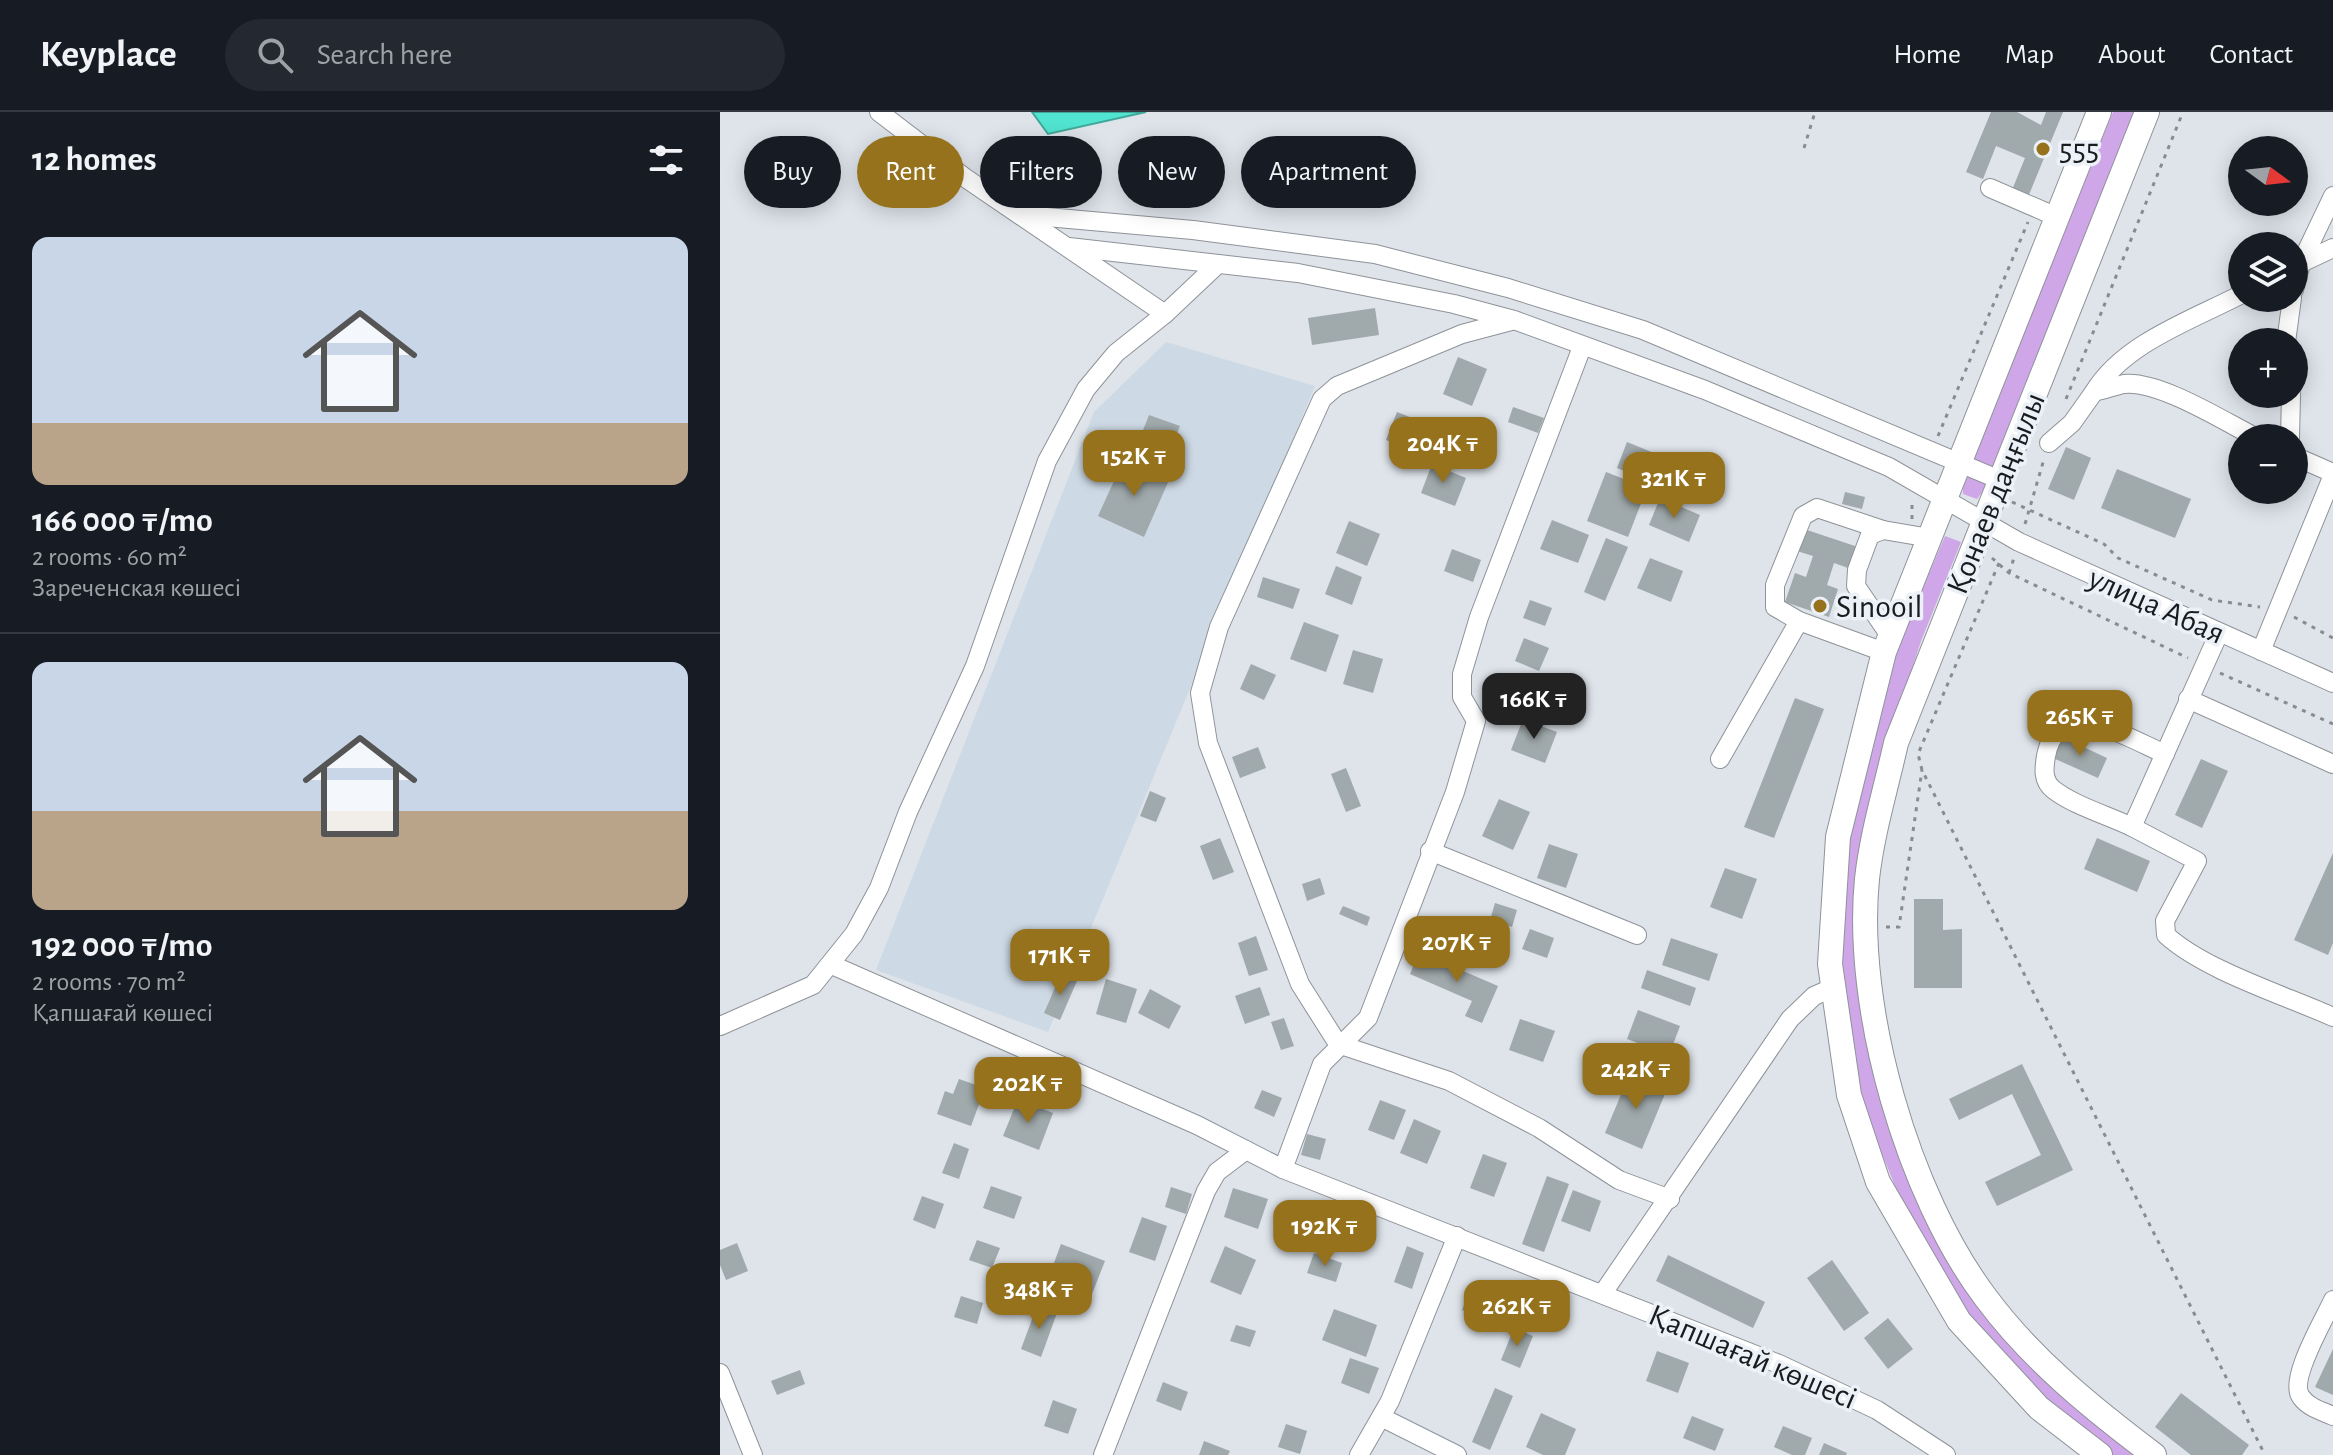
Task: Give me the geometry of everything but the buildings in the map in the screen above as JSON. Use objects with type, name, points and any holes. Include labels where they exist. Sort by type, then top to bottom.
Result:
[{"type":"main road","name":"Қонаев даңғылы","points":[[2099,112],[2045,212],[1959,465],[1945,499],[1921,530],[1887,644],[1838,837],[1832,890],[1832,988],[1849,1095],[1868,1153],[1878,1182],[1921,1258],[1969,1332],[2039,1408],[2100,1455]]},
{"type":"main road","name":"Қонаев даңғылы","points":[[2147,112],[2005,490],[1985,521],[1896,743],[1871,850],[1866,927],[1873,1016],[1887,1081],[1914,1166],[1949,1236],[1985,1298],[2058,1378],[2154,1455]]},
{"type":"street","points":[[879,112],[964,177],[1165,314]]},
{"type":"street","points":[[1990,188],[2045,212]]},
{"type":"street","points":[[2308,244],[2333,196]]},
{"type":"street","points":[[1024,215],[1193,230],[1375,254],[1508,288],[1643,330],[1959,465],[2005,490]]},
{"type":"street","name":"улица Абая","points":[[1069,247],[1345,282],[1514,320],[1705,390],[1889,467],[2019,542],[2333,683]]},
{"type":"street","points":[[2308,260],[2333,248]]},
{"type":"street","points":[[720,1026],[813,985],[854,934],[879,888],[908,812],[975,666],[1047,461],[1086,389],[1106,365],[1218,264]]},
{"type":"street","points":[[2049,443],[2072,423],[2106,372],[2136,350],[2228,301]]},
{"type":"street","points":[[1514,320],[1462,334],[1337,386],[1322,399],[1219,627],[1200,693],[1208,743],[1300,984],[1338,1044],[1449,1081],[1539,1128],[1619,1180],[1670,1199]]},
{"type":"street","points":[[1283,1169],[1322,1064],[1338,1044],[1368,1018],[1455,792],[1476,721],[1462,697],[1462,674],[1479,617],[1582,347]]},
{"type":"street","points":[[2094,392],[2126,384],[2151,388],[2228,424]]},
{"type":"street","points":[[2261,651],[2333,474],[2308,462]]},
{"type":"street","points":[[1887,644],[1799,621],[1775,607],[1775,585],[1803,516],[1817,508],[1883,530],[1921,530]]},
{"type":"street","points":[[1883,530],[1870,535],[1857,570],[1856,586],[1887,644]]},
{"type":"street","points":[[1720,759],[1799,621]]},
{"type":"street","points":[[2132,827],[2219,633]]},
{"type":"street","points":[[2188,699],[2333,764]]},
{"type":"street","points":[[2165,754],[2087,721],[2068,725],[2056,734],[2047,751],[2044,775],[2051,789],[2197,861],[2165,921],[2166,935],[2180,948],[2333,1017]]},
{"type":"street","points":[[1430,851],[1637,935]]},
{"type":"street","name":"Қапшағай көшесі","points":[[832,965],[1197,1125],[1283,1169],[1779,1364],[1877,1410],[1946,1455]]},
{"type":"street","points":[[1603,1293],[1790,1019],[1814,996],[1832,988]]},
{"type":"street","points":[[1103,1455],[1206,1191],[1217,1172],[1246,1150]]},
{"type":"street","points":[[1359,1455],[1381,1417],[1457,1236]]},
{"type":"street","points":[[2333,1300],[2296,1380],[2299,1395],[2310,1406],[2333,1416]]},
{"type":"street","points":[[720,1373],[753,1455]]},
{"type":"street","points":[[1381,1417],[1457,1455]]},
{"type":"path","points":[[1804,148],[1815,112]]},
{"type":"path","points":[[2066,400],[2183,112]]},
{"type":"path","points":[[1931,454],[2045,212]]},
{"type":"path","points":[[2009,573],[2049,443]]},
{"type":"path","points":[[1918,484],[1913,497],[1921,530]]},
{"type":"path","points":[[2005,490],[2030,509],[2104,544],[2118,558],[2212,600],[2278,610],[2333,638]]},
{"type":"path","points":[[1984,551],[2009,573],[2333,724]]},
{"type":"path","points":[[1999,563],[1918,754],[1922,770],[2265,1455]]},
{"type":"path","points":[[1866,927],[1899,927],[1922,770]]},
{"type":"shaded area","points":[[1032,112],[1146,112],[1048,134]]},
{"type":"shaded area","points":[[2113,112],[2139,112],[1983,491],[1977,499],[1963,494],[1963,484]]},
{"type":"shaded area","points":[[1166,342],[1315,386],[1048,1032],[876,970],[1094,412]]},
{"type":"shaded area","points":[[1945,536],[1961,542],[1921,641],[1891,734],[1862,1002],[1871,1064],[1886,1119],[1926,1213],[2137,1455],[2112,1455],[2021,1381],[1970,1316],[1910,1223],[1870,1124],[1855,1069],[1840,966],[1842,861],[1895,654]]},
{"type":"place","name":"555","points":[[2043,149]]},
{"type":"place","name":"Sinooil","points":[[1820,606]]}]
